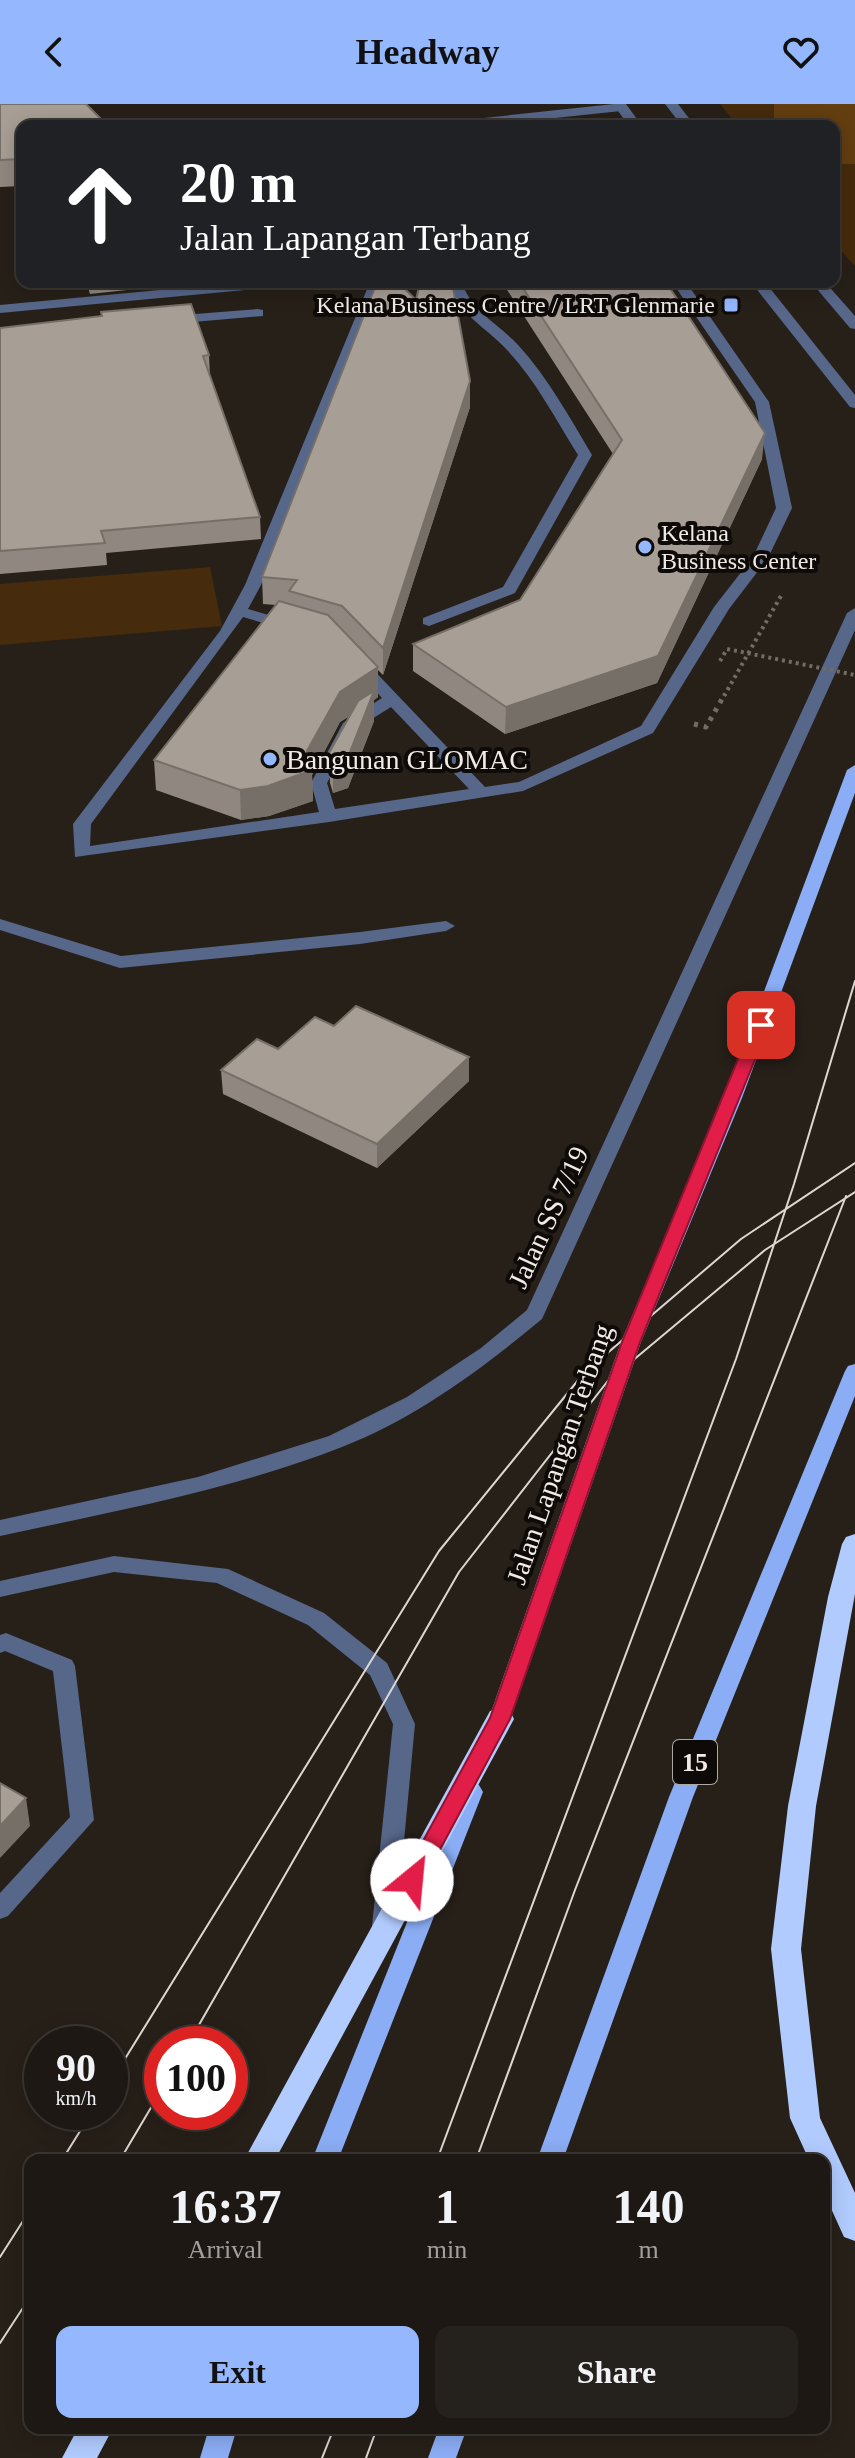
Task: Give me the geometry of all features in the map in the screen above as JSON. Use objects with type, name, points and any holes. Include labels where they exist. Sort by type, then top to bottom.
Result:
[{"type":"highway","points":[[822,2154],[805,2118],[786,1949],[802,1806],[841,1597],[855,1544]]},
{"type":"highway","points":[[262,2154],[500,1719]]},
{"type":"highway","points":[[830,2172],[855,2227]]},
{"type":"highway","points":[[78,2458],[93,2434]]},
{"type":"main road","name":"Jalan Lapangan Terbang","points":[[327,2154],[500,1719],[631,1342],[733,1098],[855,770]]},
{"type":"main road","name":"15","points":[[552,2154],[681,1797],[855,1371]]},
{"type":"main road","points":[[214,2458],[221,2434]]},
{"type":"main road","points":[[442,2458],[451,2434]]},
{"type":"street","points":[[671,104],[684,120]]},
{"type":"street","points":[[552,120],[620,106]]},
{"type":"street","points":[[0,309],[225,288]]},
{"type":"street","points":[[375,288],[253,585],[227,632],[82,824],[81,853],[523,786],[647,729],[722,607],[760,558],[784,508],[762,402],[683,288]]},
{"type":"street","points":[[429,621],[509,590],[585,455],[548,395],[514,349],[464,305],[457,288]]},
{"type":"street","points":[[763,288],[855,404]]},
{"type":"street","points":[[823,288],[855,325]]},
{"type":"street","points":[[148,322],[258,313]]},
{"type":"street","points":[[239,611],[308,631]]},
{"type":"street","name":"Jalan SS 7/19","points":[[0,1528],[199,1485],[336,1441],[414,1402],[488,1353],[535,1314],[855,613]]},
{"type":"street","points":[[345,649],[482,793]]},
{"type":"street","points":[[329,817],[319,783],[349,726],[392,699]]},
{"type":"street","points":[[0,924],[120,962],[360,938],[446,926]]},
{"type":"street","points":[[0,1589],[114,1564],[220,1575],[316,1619],[379,1669],[404,1724],[383,1934]]},
{"type":"street","points":[[0,1644],[6,1642],[64,1666],[82,1820],[0,1909]]},
{"type":"path","points":[[686,721],[706,727],[783,591]]},
{"type":"path","points":[[720,661],[727,649],[855,675]]},
{"type":"shaded area","points":[[720,104],[855,104],[855,266],[840,250],[840,120],[733,120]]},
{"type":"shaded area","points":[[774,104],[855,104],[855,164],[840,164],[840,120],[774,120]]},
{"type":"shaded area","points":[[210,567],[222,626],[0,645],[0,584]]},
{"type":"building","points":[[0,104],[86,104],[102,120],[16,120],[16,159],[0,160]]},
{"type":"building","points":[[375,288],[404,288],[416,300],[419,288],[453,288],[470,381],[383,648],[342,606],[289,591],[297,580],[262,577]]},
{"type":"building","name":"Kelana Business Center","points":[[523,288],[670,288],[765,433],[658,656],[506,707],[413,644],[520,600],[622,440]]},
{"type":"building","points":[[191,304],[209,355],[203,356],[260,517],[101,531],[105,543],[0,551],[0,328],[102,316],[101,312]]},
{"type":"building","name":"Bangunan GLOMAC","points":[[279,601],[328,615],[378,667],[340,692],[307,751],[312,770],[268,786],[240,790],[154,760]]},
{"type":"building","points":[[374,691],[348,757],[333,763],[329,753],[358,701]]},
{"type":"building","points":[[356,1006],[469,1057],[377,1144],[221,1070],[257,1039],[278,1049],[315,1017],[334,1026]]},
{"type":"building","points":[[0,1783],[26,1798],[0,1826]]},
{"type":"tram line","points":[[786,1209],[855,981]]},
{"type":"tram line","points":[[786,1209],[855,1163]]},
{"type":"tram line","points":[[845,1198],[855,1192]]},
{"type":"tram line","points":[[478,2154],[575,1890],[845,1198]]},
{"type":"tram line","points":[[774,1244],[845,1198]]},
{"type":"tram line","points":[[128,2054],[439,1551],[584,1373],[741,1239],[786,1209]]},
{"type":"tram line","points":[[774,1244],[786,1209]]},
{"type":"tram line","points":[[198,2026],[459,1572],[607,1382],[774,1244]]},
{"type":"tram line","points":[[439,2154],[736,1359],[774,1244]]},
{"type":"tram line","points":[[124,2154],[144,2119]]},
{"type":"tram line","points":[[66,2154],[81,2130]]},
{"type":"tram line","points":[[0,2257],[24,2219]]},
{"type":"tram line","points":[[0,2343],[24,2306]]},
{"type":"tram line","points":[[322,2458],[332,2434]]},
{"type":"tram line","points":[[366,2458],[375,2434]]},
{"type":"place","name":"Kelana Business Centre / LRT Glenmarie","points":[[731,305]]},
{"type":"place","name":"Kelana Business Center","points":[[645,547]]},
{"type":"place","name":"Bangunan GLOMAC","points":[[270,759]]},
{"type":"route","points":[[412,1880],[500,1719],[631,1342],[761,1025]]}]
